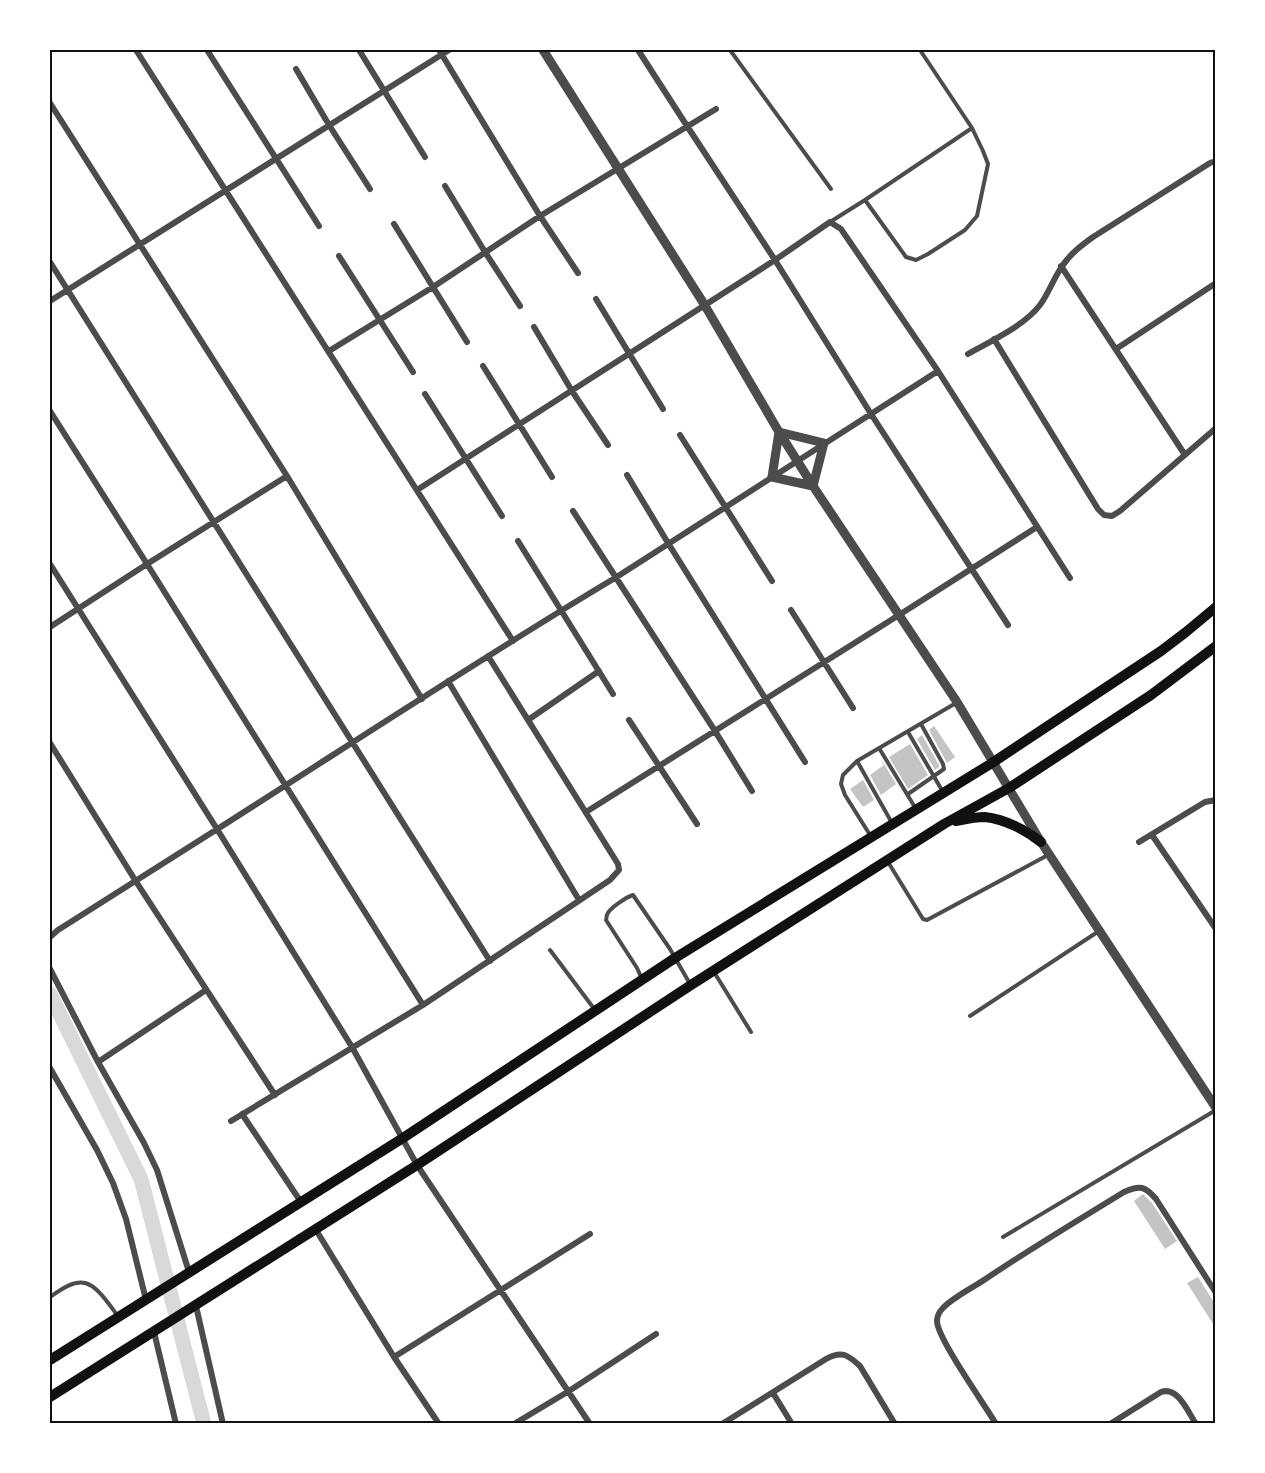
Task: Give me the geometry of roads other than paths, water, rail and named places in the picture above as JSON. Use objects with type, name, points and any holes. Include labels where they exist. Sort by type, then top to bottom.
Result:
[{"type":"main road","points":[[50,1360],[403,1138],[675,958],[992,763],[1161,651],[1215,607]]},
{"type":"main road","points":[[50,1397],[316,1230],[713,971],[945,824],[1009,788],[1151,695],[1215,646]]},
{"type":"main road","points":[[945,824],[969,818],[986,817],[1020,829],[1041,842]]},
{"type":"street","points":[[136,50],[513,640]]},
{"type":"street","points":[[207,50],[319,226]]},
{"type":"street","points":[[359,50],[425,157]]},
{"type":"street","points":[[50,301],[441,52],[449,50]]},
{"type":"street","points":[[543,50],[704,304],[813,486],[957,702],[1041,842],[1215,1109]]},
{"type":"street","points":[[638,50],[775,260],[870,414],[1008,625]]},
{"type":"street","points":[[441,52],[540,216],[578,273]]},
{"type":"street","points":[[296,69],[370,189]]},
{"type":"street","points":[[50,103],[287,476],[422,699]]},
{"type":"street","points":[[329,351],[433,287],[540,216],[716,109]]},
{"type":"street","points":[[968,354],[1029,316],[1040,306],[1062,266],[1070,256],[1093,237],[1215,161]]},
{"type":"street","points":[[446,186],[520,306]]},
{"type":"street","points":[[417,490],[775,260],[830,222],[842,229],[938,371],[1070,578]]},
{"type":"street","points":[[394,224],[467,342]]},
{"type":"street","points":[[339,256],[413,372]]},
{"type":"street","points":[[50,262],[490,961]]},
{"type":"street","points":[[1062,266],[1185,455]]},
{"type":"street","points":[[1116,349],[1215,283]]},
{"type":"street","points":[[596,299],[663,409]]},
{"type":"street","points":[[534,327],[572,391],[608,445]]},
{"type":"street","points":[[994,339],[1098,509],[1104,514],[1112,516],[1120,511],[1215,428]]},
{"type":"street","points":[[483,366],[552,477]]},
{"type":"street","points":[[50,937],[135,880],[513,640],[615,578],[938,371]]},
{"type":"street","points":[[425,394],[502,516]]},
{"type":"street","points":[[50,411],[423,1005]]},
{"type":"street","points":[[779,432],[824,443]]},
{"type":"street","points":[[772,477],[779,432]]},
{"type":"street","points":[[680,435],[772,580]]},
{"type":"street","points":[[813,486],[824,443]]},
{"type":"street","points":[[627,475],[804,762]]},
{"type":"street","points":[[50,627],[287,476]]},
{"type":"street","points":[[772,477],[813,486]]},
{"type":"street","points":[[573,511],[752,791]]},
{"type":"street","points":[[586,812],[1037,527]]},
{"type":"street","points":[[518,541],[613,694]]},
{"type":"street","points":[[50,564],[352,1047],[417,1165],[590,1424]]},
{"type":"street","points":[[791,610],[853,708]]},
{"type":"street","points":[[231,1121],[423,1005],[610,880],[619,870],[618,864],[488,656]]},
{"type":"street","points":[[528,720],[599,671]]},
{"type":"street","points":[[448,681],[579,900]]},
{"type":"street","points":[[629,720],[697,824]]},
{"type":"street","points":[[50,743],[135,880],[274,1095]]},
{"type":"street","points":[[1139,842],[1205,802],[1215,800]]},
{"type":"street","points":[[1152,835],[1215,929]]},
{"type":"street","points":[[50,969],[157,1170],[189,1272]]},
{"type":"street","points":[[98,1062],[206,990]]},
{"type":"street","points":[[50,1068],[97,1150],[113,1183],[150,1297]]},
{"type":"street","points":[[242,1114],[302,1202]]},
{"type":"street","points":[[996,1424],[947,1346],[937,1323],[938,1315],[951,1302],[998,1270],[1124,1192],[1143,1187],[1150,1191],[1215,1293]]},
{"type":"street","points":[[316,1230],[394,1357],[439,1424]]},
{"type":"street","points":[[394,1357],[590,1234]]},
{"type":"street","points":[[193,1307],[223,1424]]},
{"type":"street","points":[[158,1329],[176,1424]]},
{"type":"street","points":[[514,1424],[656,1334]]},
{"type":"street","points":[[722,1424],[835,1354],[844,1354],[860,1366],[895,1424]]},
{"type":"street","points":[[1110,1424],[1166,1390],[1177,1396],[1196,1424]]},
{"type":"street","points":[[773,1393],[792,1424]]},
{"type":"lane","points":[[730,50],[831,189]]},
{"type":"lane","points":[[865,200],[906,256],[916,260],[964,230],[977,216],[988,164],[972,128],[920,50]]},
{"type":"lane","points":[[830,222],[972,128]]},
{"type":"lane","points":[[872,838],[849,802],[841,784],[843,775],[857,761],[957,702]]},
{"type":"lane","points":[[908,794],[944,769],[921,724]]},
{"type":"lane","points":[[908,732],[943,793]]},
{"type":"lane","points":[[879,747],[916,810]]},
{"type":"lane","points":[[857,761],[893,825]]},
{"type":"lane","points":[[887,861],[924,920],[927,920],[1049,854]]},
{"type":"lane","points":[[643,980],[606,920],[608,911],[633,895],[691,985]]},
{"type":"lane","points":[[970,1016],[1100,930]]},
{"type":"lane","points":[[550,950],[595,1011]]},
{"type":"lane","points":[[713,971],[751,1032]]},
{"type":"lane","points":[[1003,1237],[1215,1109]]},
{"type":"lane","points":[[50,1297],[74,1284],[85,1283],[103,1295],[119,1317]]},
{"type":"waterway","points":[[50,994],[141,1179],[204,1424]]}]
